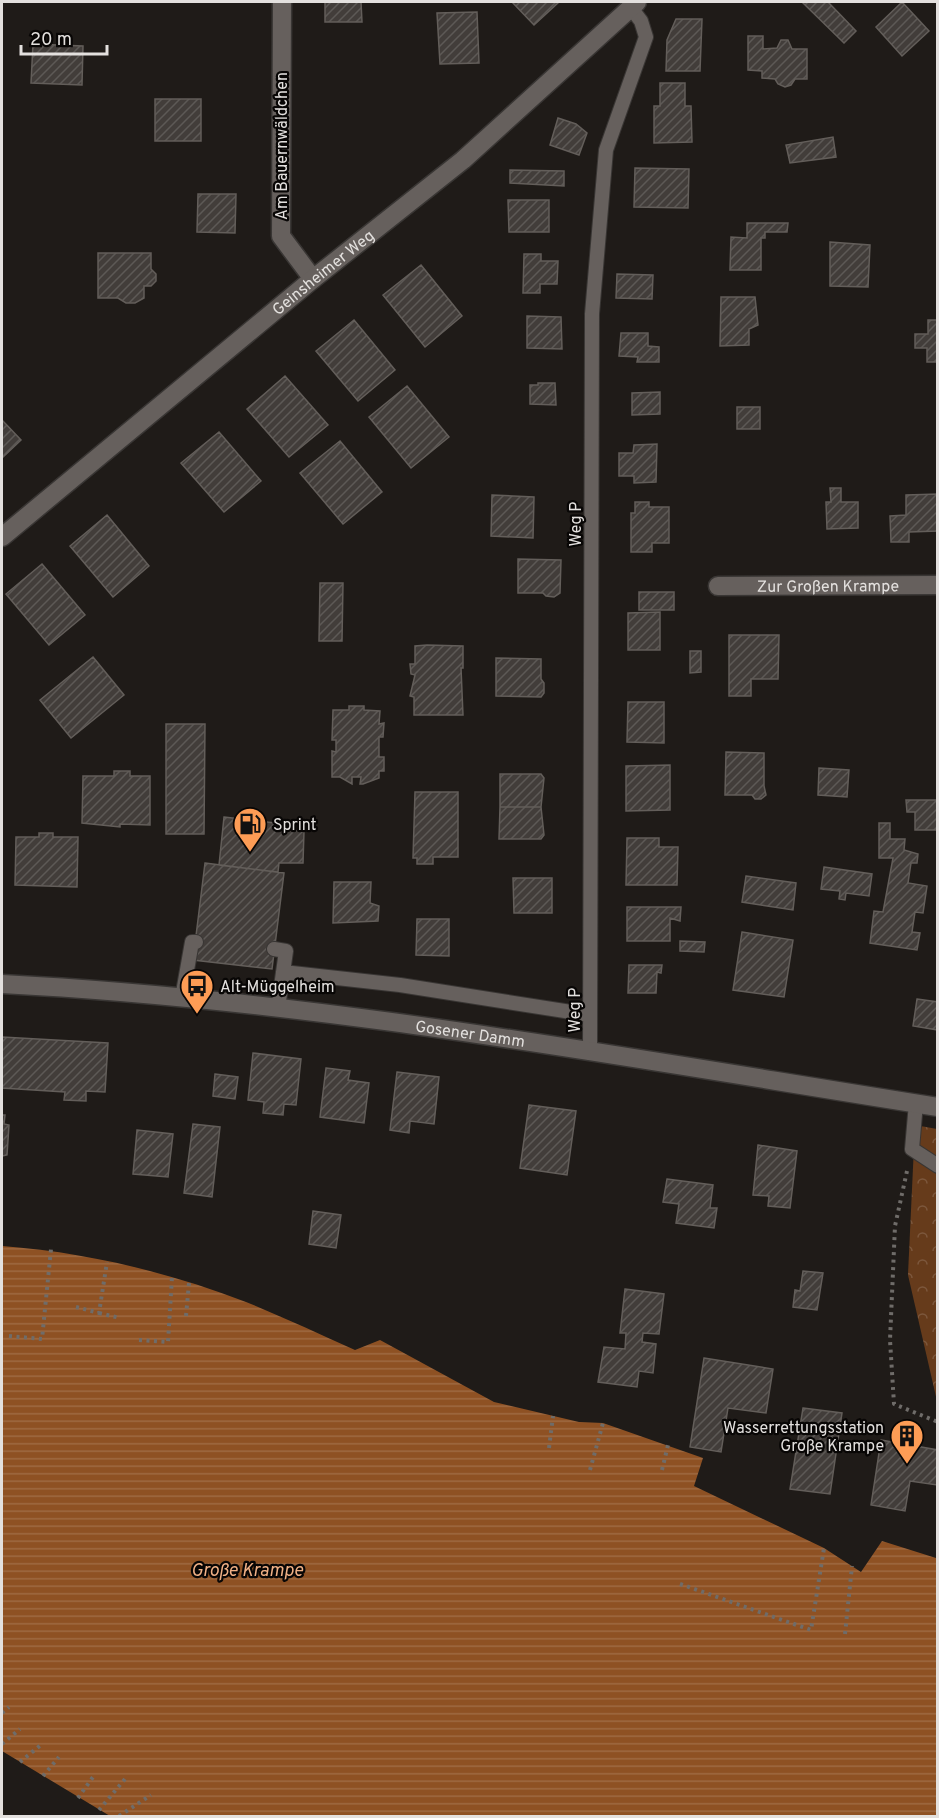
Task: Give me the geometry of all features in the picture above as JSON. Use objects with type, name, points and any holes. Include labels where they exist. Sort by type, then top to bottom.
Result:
[{"type":"street","name":"Am Bauernwäldchen","points":[[282,2],[281,236],[313,279]]},
{"type":"street","name":"Geinsheimer Weg","points":[[2,537],[313,279],[463,160],[634,5]]},
{"type":"street","name":"Zur Großen Krampe","points":[[718,586],[938,585]]},
{"type":"street","name":"Gosener Damm","points":[[2,984],[182,998],[382,1020],[938,1107]]},
{"type":"lane","name":"Weg P","points":[[591,1053],[592,314],[606,150],[646,37],[634,5]]},
{"type":"lane","points":[[182,998],[192,942],[196,942]]},
{"type":"lane","points":[[274,949],[286,951],[278,1008]]},
{"type":"lane","points":[[283,972],[400,985],[590,1015]]},
{"type":"lane","points":[[916,1103],[912,1149],[938,1166]]},
{"type":"path","points":[[912,1149],[895,1226],[890,1340],[894,1404],[938,1422]]},
{"type":"path","points":[[9,1336],[42,1339],[51,1249]]},
{"type":"path","points":[[99,1313],[107,1262]]},
{"type":"path","points":[[139,1340],[168,1342],[172,1277]]},
{"type":"path","points":[[186,1316],[189,1283]]},
{"type":"path","points":[[76,1307],[120,1318]]},
{"type":"path","points":[[549,1448],[553,1416]]},
{"type":"path","points":[[590,1470],[603,1423]]},
{"type":"path","points":[[662,1470],[668,1446]]},
{"type":"path","points":[[680,1584],[812,1630],[824,1548]]},
{"type":"path","points":[[845,1634],[852,1566]]},
{"type":"path","points":[[2,1713],[9,1707]]},
{"type":"path","points":[[2,1744],[20,1729]]},
{"type":"path","points":[[20,1762],[42,1744]]},
{"type":"path","points":[[44,1776],[58,1757]]},
{"type":"path","points":[[78,1798],[93,1778]]},
{"type":"path","points":[[99,1810],[124,1779]]},
{"type":"path","points":[[119,1816],[151,1795]]},
{"type":"green space","points":[[915,1125],[937,1129],[937,1401],[908,1275]]},
{"type":"water","name":"Große Krampe","points":[[2,1246],[95,1258],[187,1281],[246,1302],[355,1350],[380,1340],[494,1402],[579,1422],[603,1423],[703,1458],[694,1486],[824,1548],[861,1572],[882,1541],[936,1558],[937,1816],[110,1816],[2,1751]]},
{"type":"building","points":[[325,2],[361,2],[362,22],[325,22]]},
{"type":"building","points":[[512,2],[559,2],[534,25]]},
{"type":"building","points":[[802,2],[828,2],[856,31],[844,43]]},
{"type":"building","points":[[902,2],[929,31],[902,56],[876,27]]},
{"type":"building","points":[[477,12],[479,63],[440,64],[437,13]]},
{"type":"building","points":[[676,19],[702,19],[700,71],[666,71],[667,40]]},
{"type":"building","points":[[748,36],[763,36],[763,49],[777,48],[781,40],[788,40],[792,49],[807,49],[807,79],[795,79],[791,85],[785,87],[778,84],[775,79],[762,78],[762,71],[748,70]]},
{"type":"building","points":[[33,44],[83,46],[82,85],[31,83]]},
{"type":"building","points":[[660,83],[685,83],[685,106],[691,106],[692,142],[654,143],[654,106],[660,106]]},
{"type":"building","points":[[155,99],[201,99],[201,141],[155,141]]},
{"type":"building","points":[[558,118],[576,124],[587,133],[579,155],[550,145]]},
{"type":"building","points":[[833,137],[836,157],[790,163],[786,145]]},
{"type":"building","points":[[635,168],[689,169],[688,208],[634,207]]},
{"type":"building","points":[[510,170],[564,171],[564,186],[510,183]]},
{"type":"building","points":[[198,194],[236,194],[235,233],[197,232]]},
{"type":"building","points":[[508,200],[549,200],[549,232],[509,232]]},
{"type":"building","points":[[747,223],[788,223],[787,232],[765,232],[765,238],[761,238],[761,270],[730,270],[731,237],[747,238]]},
{"type":"building","points":[[830,242],[870,245],[868,287],[830,286]]},
{"type":"building","points":[[98,253],[151,253],[151,269],[156,274],[156,281],[151,286],[144,286],[144,298],[135,303],[126,303],[118,298],[98,298]]},
{"type":"building","points":[[524,254],[541,254],[541,261],[558,261],[557,284],[540,284],[540,293],[523,293]]},
{"type":"building","points":[[421,265],[462,316],[425,347],[383,295]]},
{"type":"building","points":[[617,274],[653,275],[652,299],[616,298]]},
{"type":"building","points":[[721,297],[755,297],[758,325],[749,329],[749,345],[720,346]]},
{"type":"building","points":[[527,316],[561,317],[562,349],[527,348]]},
{"type":"building","points":[[354,320],[395,370],[358,401],[316,351]]},
{"type":"building","points":[[928,320],[938,320],[938,362],[927,362],[927,348],[915,348],[915,334],[928,334]]},
{"type":"building","points":[[621,333],[648,333],[648,346],[659,347],[659,362],[637,362],[638,357],[619,356]]},
{"type":"building","points":[[285,376],[328,425],[289,457],[247,409]]},
{"type":"building","points":[[538,383],[555,383],[556,405],[530,404],[530,385],[538,385]]},
{"type":"building","points":[[407,386],[449,437],[411,468],[369,417]]},
{"type":"building","points":[[660,392],[660,414],[632,415],[632,393]]},
{"type":"building","points":[[737,407],[760,407],[760,429],[737,429]]},
{"type":"building","points":[[2,420],[21,440],[2,458]]},
{"type":"building","points":[[219,432],[261,481],[224,512],[181,463]]},
{"type":"building","points":[[340,441],[382,492],[343,524],[300,473]]},
{"type":"building","points":[[657,444],[656,482],[634,483],[634,476],[619,476],[619,453],[633,453],[634,445]]},
{"type":"building","points":[[830,488],[841,488],[841,502],[858,502],[858,528],[827,529],[826,502],[831,502]]},
{"type":"building","points":[[938,494],[938,531],[909,532],[909,542],[891,542],[890,516],[906,515],[906,495]]},
{"type":"building","points":[[492,495],[534,497],[533,538],[491,536]]},
{"type":"building","points":[[635,502],[649,502],[649,507],[669,507],[669,543],[652,543],[652,552],[631,552],[631,513],[635,513]]},
{"type":"building","points":[[107,515],[149,566],[113,597],[70,546]]},
{"type":"building","points":[[518,559],[561,560],[560,593],[554,597],[543,593],[518,593]]},
{"type":"building","points":[[42,564],[85,615],[49,645],[6,594]]},
{"type":"building","points":[[320,583],[343,583],[342,641],[319,641]]},
{"type":"building","points":[[639,592],[674,592],[674,610],[639,610]]},
{"type":"building","points":[[660,612],[660,650],[628,650],[628,613]]},
{"type":"building","points":[[729,635],[779,635],[778,679],[751,679],[751,696],[729,696]]},
{"type":"building","points":[[415,646],[463,646],[463,668],[461,668],[463,715],[414,715],[414,697],[410,696],[415,675],[411,674],[410,664],[415,664]]},
{"type":"building","points":[[690,651],[701,651],[701,672],[690,673]]},
{"type":"building","points":[[93,657],[124,695],[71,738],[40,700]]},
{"type":"building","points":[[496,658],[541,659],[544,693],[541,697],[496,696]]},
{"type":"building","points":[[628,702],[664,702],[664,743],[627,742]]},
{"type":"building","points":[[349,706],[364,706],[364,710],[380,711],[379,724],[384,723],[383,737],[379,737],[379,757],[384,757],[384,771],[379,771],[379,778],[363,784],[360,784],[361,777],[352,777],[352,784],[340,777],[332,777],[332,751],[336,752],[336,740],[332,740],[333,710],[349,710]]},
{"type":"building","points":[[166,724],[205,724],[204,834],[166,834]]},
{"type":"building","points":[[726,752],[764,753],[766,795],[761,799],[755,799],[752,795],[725,795]]},
{"type":"building","points":[[670,765],[670,810],[626,811],[626,766]]},
{"type":"building","points":[[819,768],[849,770],[847,797],[818,795]]},
{"type":"building","points":[[114,771],[130,771],[130,776],[150,776],[150,825],[120,824],[120,827],[82,823],[83,776],[114,776]]},
{"type":"building","points":[[500,774],[541,774],[544,778],[541,807],[500,807]]},
{"type":"building","points":[[415,792],[458,792],[458,857],[433,857],[433,864],[417,864],[417,858],[413,858]]},
{"type":"building","points":[[906,800],[938,800],[938,830],[915,830],[915,812],[907,812]]},
{"type":"building","points":[[500,807],[541,807],[544,835],[541,839],[499,839]]},
{"type":"building","points":[[224,817],[283,824],[282,830],[304,831],[303,863],[279,863],[278,872],[219,865]]},
{"type":"building","points":[[879,823],[890,823],[890,839],[905,839],[904,850],[918,854],[917,863],[911,863],[908,883],[927,886],[923,913],[915,912],[912,932],[920,933],[917,950],[870,943],[874,911],[883,912],[893,858],[879,858]]},
{"type":"building","points":[[39,833],[53,833],[53,837],[78,837],[77,887],[15,885],[16,837],[39,837]]},
{"type":"building","points":[[627,838],[659,838],[659,847],[678,847],[677,885],[626,885]]},
{"type":"building","points":[[205,863],[284,873],[272,969],[193,960]]},
{"type":"building","points":[[824,867],[872,874],[869,896],[846,893],[845,900],[839,899],[840,891],[821,889]]},
{"type":"building","points":[[746,876],[796,883],[793,910],[742,902]]},
{"type":"building","points":[[513,878],[552,878],[552,913],[514,913]]},
{"type":"building","points":[[334,882],[371,882],[370,903],[379,906],[378,921],[333,923]]},
{"type":"building","points":[[627,907],[681,907],[680,921],[670,918],[670,941],[627,941]]},
{"type":"building","points":[[417,919],[449,919],[449,956],[416,955]]},
{"type":"building","points":[[742,932],[793,940],[784,997],[733,990]]},
{"type":"building","points":[[680,941],[705,942],[704,952],[680,951]]},
{"type":"building","points":[[629,965],[662,965],[661,973],[657,972],[656,993],[628,993]]},
{"type":"building","points":[[917,999],[938,1002],[938,1030],[913,1026]]},
{"type":"building","points":[[2,1037],[108,1043],[105,1092],[86,1091],[86,1101],[64,1100],[65,1092],[2,1088]]},
{"type":"building","points":[[253,1053],[301,1059],[296,1105],[284,1104],[283,1115],[263,1113],[264,1102],[248,1100]]},
{"type":"building","points":[[326,1068],[350,1071],[348,1080],[369,1083],[364,1123],[320,1117]]},
{"type":"building","points":[[397,1072],[439,1077],[434,1124],[410,1121],[409,1133],[390,1130]]},
{"type":"building","points":[[215,1074],[238,1077],[235,1099],[213,1096]]},
{"type":"building","points":[[529,1105],[576,1111],[567,1175],[520,1168]]},
{"type":"building","points":[[2,1115],[5,1115],[4,1124],[9,1125],[7,1155],[2,1156]]},
{"type":"building","points":[[193,1124],[220,1127],[212,1197],[184,1193]]},
{"type":"building","points":[[137,1130],[173,1134],[168,1177],[133,1174]]},
{"type":"building","points":[[758,1145],[797,1151],[790,1208],[768,1206],[769,1196],[753,1195]]},
{"type":"building","points":[[667,1179],[713,1185],[710,1208],[717,1208],[714,1228],[676,1223],[679,1204],[663,1202]]},
{"type":"building","points":[[313,1211],[341,1215],[336,1248],[309,1244]]},
{"type":"building","points":[[803,1271],[823,1273],[817,1310],[793,1307],[795,1290],[800,1291]]},
{"type":"building","points":[[625,1289],[664,1294],[659,1334],[643,1333],[642,1342],[656,1344],[653,1373],[639,1371],[637,1387],[598,1382],[604,1347],[625,1349],[626,1333],[620,1333]]},
{"type":"building","points":[[704,1358],[773,1369],[766,1413],[728,1408],[721,1452],[690,1447]]},
{"type":"building","points":[[803,1408],[842,1413],[830,1494],[790,1489]]},
{"type":"building","name":"Wasserrettungsstation Große Krampe","points":[[881,1440],[938,1450],[937,1485],[910,1481],[905,1511],[871,1505]]},
{"type":"place","name":"Sprint","points":[[250,853]]},
{"type":"place","name":"Alt-Müggelheim","points":[[197,1015]]},
{"type":"place","name":"Wasserrettungsstation Große Krampe","points":[[907,1465]]}]
